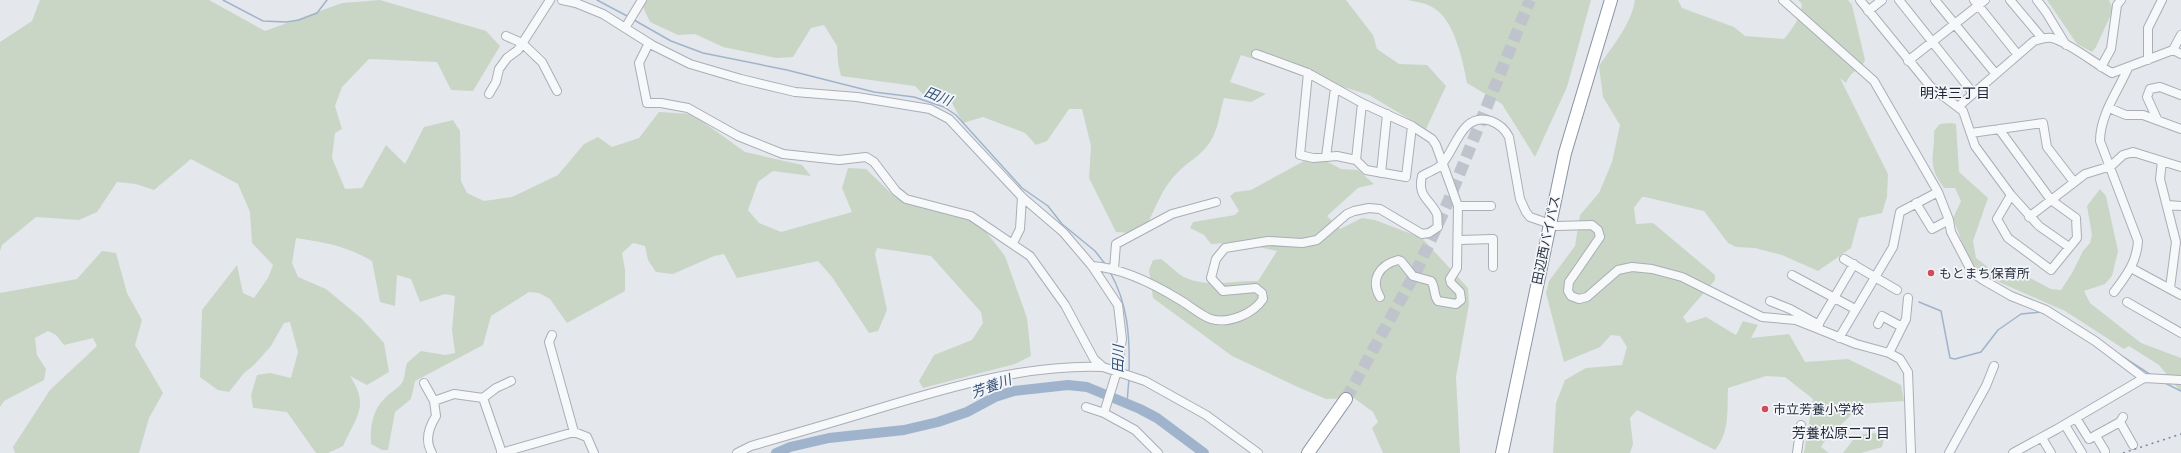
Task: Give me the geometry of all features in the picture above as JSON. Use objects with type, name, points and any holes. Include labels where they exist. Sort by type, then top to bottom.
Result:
[{"type":"highway","name":"田辺西バイパス","points":[[1508,421],[1564,153],[1610,0]]},
{"type":"highway","points":[[1308,453],[1346,399]]},
{"type":"highway","points":[[1497,453],[1508,421]]},
{"type":"highway","points":[[1503,453],[1508,421]]},
{"type":"street","points":[[490,94],[496,82],[499,69],[507,58],[518,50],[550,0]]},
{"type":"street","points":[[562,0],[603,14],[649,43],[690,64],[741,79],[795,92],[857,97],[930,109],[942,113],[1022,197],[1063,232],[1095,266],[1118,305],[1122,339],[1117,371],[1105,410]]},
{"type":"street","points":[[625,28],[642,0]]},
{"type":"street","points":[[1783,0],[1874,81],[1938,192],[1949,220],[1951,232],[1964,260],[1972,272],[2011,296],[2046,310],[2095,341],[2144,378]]},
{"type":"street","points":[[1860,0],[1908,61],[1930,86],[1959,106],[1963,111],[1975,146],[2011,195],[2029,216],[2069,247]]},
{"type":"street","points":[[1868,11],[1882,0]]},
{"type":"street","points":[[1899,0],[1973,93]]},
{"type":"street","points":[[1935,0],[1995,74]]},
{"type":"street","points":[[1908,61],[1955,24],[1976,3],[1985,0]]},
{"type":"street","points":[[2010,0],[2042,38]]},
{"type":"street","points":[[2037,0],[2066,45]]},
{"type":"street","points":[[2101,67],[2111,49],[2117,5],[2121,0]]},
{"type":"street","points":[[2148,60],[2148,28],[2162,0]]},
{"type":"street","points":[[1976,3],[2018,54]]},
{"type":"street","points":[[1959,106],[2018,54],[2034,41],[2042,38],[2052,38],[2112,73],[2148,60],[2177,52],[2181,35]]},
{"type":"street","points":[[506,36],[522,43],[542,62],[558,91]]},
{"type":"street","points":[[649,43],[639,62],[647,103],[661,103],[688,108],[738,136],[783,154],[840,160],[866,157],[874,162],[896,191],[906,199],[971,216],[1014,243],[1030,256],[1046,275],[1065,305],[1094,360],[1103,367]]},
{"type":"street","points":[[1256,54],[1308,73],[1362,103],[1412,126],[1432,139],[1458,206],[1457,268],[1450,279],[1451,283],[1462,296],[1459,302],[1449,304],[1438,301],[1434,295],[1435,289],[1431,281],[1413,276],[1401,261],[1398,260],[1388,265],[1376,277],[1374,286],[1380,298]]},
{"type":"street","points":[[2114,292],[2131,268],[2138,249],[2138,241],[2100,140],[2100,132],[2109,108],[2128,68]]},
{"type":"street","points":[[1308,73],[1300,154],[1313,158],[1337,156],[1356,160],[1366,170],[1406,177],[1412,126]]},
{"type":"street","points":[[2156,119],[2147,98],[2150,89],[2160,87],[2181,95]]},
{"type":"street","points":[[1326,157],[1335,88]]},
{"type":"street","points":[[1356,160],[1362,103]]},
{"type":"street","points":[[2109,108],[2126,115],[2143,115],[2181,129]]},
{"type":"street","points":[[1381,173],[1387,114]]},
{"type":"street","points":[[1095,266],[1114,269],[1164,290],[1211,319],[1241,316],[1260,304],[1263,299],[1262,293],[1256,288],[1223,291],[1215,284],[1211,278],[1211,270],[1216,259],[1225,248],[1268,240],[1302,243],[1317,240],[1347,214],[1369,208],[1380,209],[1422,234],[1429,233],[1438,227],[1437,215],[1426,200],[1419,186],[1422,176],[1442,164],[1458,135],[1467,126],[1485,120],[1495,123],[1506,130],[1511,143],[1522,207],[1530,217],[1556,226],[1592,225],[1600,233],[1600,237],[1568,282],[1568,291],[1571,296],[1579,299],[1587,297],[1618,270],[1632,267],[1652,269],[1682,277],[1762,316],[1773,319],[1796,320],[1820,328]]},
{"type":"street","points":[[1971,133],[2043,123],[2047,147],[2074,182]]},
{"type":"street","points":[[1999,129],[2051,200],[2076,218],[2077,238],[2051,270],[2008,238],[1996,219],[2011,195]]},
{"type":"street","points":[[2029,216],[2084,174],[2111,166],[2123,155],[2133,152],[2181,167]]},
{"type":"street","points":[[2162,161],[2160,178],[2168,205],[2176,242],[2170,288]]},
{"type":"street","points":[[1839,338],[1893,247],[1900,212],[1938,192]]},
{"type":"street","points":[[1014,243],[1020,229],[1022,197]]},
{"type":"street","points":[[1114,269],[1116,244],[1172,214],[1216,202]]},
{"type":"street","points":[[1916,204],[1932,230],[1949,220]]},
{"type":"street","points":[[2168,205],[2181,206]]},
{"type":"street","points":[[1458,206],[1491,206]]},
{"type":"street","points":[[1459,240],[1493,239],[1493,267]]},
{"type":"street","points":[[1844,258],[1896,290]]},
{"type":"street","points":[[1820,328],[1833,299],[1854,264]]},
{"type":"street","points":[[2131,268],[2181,295]]},
{"type":"street","points":[[1792,275],[1833,299],[1855,309]]},
{"type":"street","points":[[1889,353],[1906,319],[1908,298]]},
{"type":"street","points":[[1770,301],[1790,309],[1839,338],[1889,353],[1900,359],[1908,372],[1911,453]]},
{"type":"street","points":[[2127,302],[2181,333]]},
{"type":"street","points":[[1878,324],[1882,316],[1902,327]]},
{"type":"street","points":[[552,335],[550,342],[574,432]]},
{"type":"street","points":[[737,453],[751,446],[923,395],[996,377],[1074,366],[1103,367],[1145,381],[1206,415],[1258,453]]},
{"type":"street","points":[[1949,453],[1986,386],[1994,366]]},
{"type":"street","points":[[2013,453],[2065,425],[2144,378],[2181,380]]},
{"type":"street","points":[[434,401],[454,394],[483,398],[496,388],[511,381]]},
{"type":"street","points":[[424,383],[434,401],[436,416],[428,428],[429,449],[432,453]]},
{"type":"street","points":[[483,398],[502,453],[574,432],[587,437],[594,453]]},
{"type":"street","points":[[1086,407],[1105,410],[1135,430],[1158,453]]},
{"type":"street","points":[[2076,418],[2089,439],[2122,419],[2133,445]]},
{"type":"street","points":[[1797,453],[1801,425]]},
{"type":"street","points":[[2065,425],[2082,453]]},
{"type":"street","points":[[2096,436],[2105,451]]},
{"type":"street","points":[[2042,438],[2051,453]]},
{"type":"green space","points":[[40,0],[209,0],[265,31],[342,3],[380,0],[486,31],[500,46],[473,91],[451,90],[437,62],[369,59],[342,87],[335,106],[342,129],[335,133],[332,158],[345,189],[362,188],[386,145],[405,164],[424,127],[453,120],[460,131],[461,181],[467,193],[484,201],[512,197],[558,175],[584,144],[598,137],[612,147],[639,138],[659,112],[692,114],[745,152],[802,165],[811,176],[773,171],[758,182],[748,210],[759,223],[781,232],[852,212],[842,188],[848,168],[866,169],[896,198],[976,219],[1005,256],[1027,318],[1031,356],[1015,364],[923,388],[919,381],[934,355],[972,340],[983,323],[981,312],[931,256],[877,248],[875,254],[887,310],[878,331],[869,333],[832,277],[818,261],[737,278],[724,254],[714,256],[673,274],[656,272],[648,260],[645,246],[633,243],[622,253],[625,270],[625,291],[567,323],[550,299],[539,293],[529,292],[491,316],[483,345],[415,381],[411,399],[395,412],[388,450],[382,450],[371,444],[373,420],[377,408],[403,381],[407,363],[421,351],[445,355],[455,353],[452,330],[455,296],[445,294],[420,302],[411,279],[397,275],[395,306],[380,302],[372,261],[344,248],[326,243],[296,238],[292,263],[298,277],[326,289],[361,318],[384,343],[389,372],[367,385],[350,376],[356,386],[359,396],[360,404],[356,419],[343,446],[328,453],[316,453],[287,412],[253,408],[251,395],[257,375],[270,373],[291,378],[298,352],[290,322],[284,323],[271,346],[253,366],[244,373],[229,392],[218,390],[200,377],[202,310],[237,265],[243,293],[254,298],[268,278],[273,265],[252,243],[250,212],[238,184],[191,159],[154,190],[136,184],[117,182],[97,212],[79,220],[36,217],[2,245],[0,251],[0,42],[32,21]]},
{"type":"green space","points":[[643,0],[1346,0],[1373,35],[1377,49],[1399,64],[1427,65],[1446,86],[1426,129],[1369,95],[1241,55],[1230,82],[1266,94],[1251,102],[1224,98],[1217,127],[1207,147],[1173,177],[1160,198],[1145,228],[1131,233],[1116,232],[1089,178],[1091,146],[1082,109],[1069,109],[1047,141],[1036,145],[1025,133],[983,117],[963,123],[952,103],[924,95],[915,86],[841,76],[838,63],[837,46],[824,25],[811,28],[793,57],[776,58],[723,47],[695,34],[678,35],[650,22],[642,5]]},
{"type":"green space","points":[[1408,0],[1591,0],[1567,87],[1535,157],[1502,104],[1467,83],[1460,52],[1452,30],[1446,20],[1440,13],[1430,6]]},
{"type":"green space","points":[[1635,0],[1678,0],[1682,8],[1734,27],[1745,36],[1784,39],[1800,14],[1802,4],[1798,0],[1848,0],[1852,5],[1865,60],[1864,63],[1851,75],[1846,83],[1840,78],[1888,174],[1887,197],[1882,213],[1859,218],[1851,248],[1818,271],[1782,255],[1755,248],[1736,247],[1728,243],[1704,211],[1645,197],[1642,197],[1634,208],[1636,224],[1653,223],[1715,275],[1715,280],[1683,317],[1687,323],[1706,317],[1736,335],[1743,321],[1758,325],[1751,338],[1789,334],[1805,362],[1848,359],[1901,385],[1904,401],[1858,404],[1850,416],[1830,435],[1821,447],[1829,453],[1804,453],[1813,399],[1785,377],[1766,376],[1728,388],[1727,420],[1723,436],[1715,450],[1637,410],[1630,418],[1633,444],[1630,453],[1553,453],[1556,403],[1565,380],[1586,368],[1622,365],[1627,347],[1620,336],[1611,335],[1600,347],[1564,362],[1546,293],[1549,281],[1575,246],[1580,215],[1599,193],[1612,162],[1620,125],[1603,97],[1599,66],[1626,26]]},
{"type":"green space","points":[[2047,0],[2109,0],[2113,10],[2096,47],[2092,52],[2077,44]]},
{"type":"green space","points":[[1940,124],[1956,124],[1959,172],[1988,198],[1973,241],[1976,258],[1993,271],[2017,271],[2051,289],[2061,290],[2072,273],[2083,251],[2090,243],[2092,235],[2087,206],[2100,189],[2106,196],[2118,251],[2112,276],[2105,284],[2084,291],[2090,303],[2141,343],[2181,358],[2181,392],[2159,365],[2129,346],[2124,349],[2065,311],[1999,282],[1977,270],[1964,248],[1953,218],[1961,201],[1955,188],[1944,188],[1938,180],[1933,166],[1934,131]]},
{"type":"green space","points":[[1315,155],[1341,169],[1358,170],[1374,184],[1358,188],[1327,216],[1340,229],[1362,218],[1375,220],[1422,238],[1468,288],[1469,304],[1456,377],[1460,453],[1383,453],[1372,428],[1378,422],[1373,412],[1354,398],[1326,399],[1232,356],[1153,298],[1149,270],[1153,260],[1161,259],[1183,277],[1204,283],[1258,281],[1277,251],[1236,242],[1211,244],[1204,235],[1190,228],[1193,222],[1235,215],[1239,211],[1230,196],[1235,192],[1251,190]]},
{"type":"green space","points":[[102,251],[116,253],[127,293],[142,320],[135,345],[163,393],[149,418],[139,453],[15,453],[13,447],[50,390],[97,346],[93,338],[64,345],[56,335],[48,331],[35,338],[37,355],[46,369],[44,380],[4,401],[0,407],[0,293],[77,279]]},
{"type":"green space","points":[[1869,433],[1885,434],[1882,447],[1861,453],[1843,453],[1856,436]]},
{"type":"waterway","name":"田川","points":[[223,0],[263,21],[286,22],[299,20],[317,13],[327,0]]},
{"type":"waterway","name":"田川","points":[[597,0],[629,17]]},
{"type":"waterway","name":"田川","points":[[634,20],[671,41],[703,53],[787,70],[874,92],[914,97],[944,107],[956,115],[1022,188],[1048,206],[1062,224],[1095,251],[1106,265]]},
{"type":"waterway","name":"田川","points":[[1110,272],[1121,296],[1127,321],[1129,372]]},
{"type":"waterway","points":[[1919,302],[1941,311],[1950,358],[1955,359],[1981,352],[1998,330],[2021,314],[2041,312]]},
{"type":"waterway","points":[[2114,351],[2151,375]]},
{"type":"waterway","name":"田川","points":[[1127,403],[1129,378]]},
{"type":"waterway","points":[[2165,383],[2181,391]]},
{"type":"waterway","name":"芳養川","points":[[776,453],[790,447],[829,438],[904,430],[938,422],[967,412],[995,397],[1014,391],[1068,385],[1087,387],[1140,409],[1157,418],[1204,453]]},
{"type":"tunnel","points":[[1346,399],[1417,270],[1448,202],[1530,0]]},
{"type":"railway","points":[[2123,453],[2181,434]]},
{"type":"place","name":"もとまち保育所","points":[[1931,273]]},
{"type":"place","name":"市立芳養小学校","points":[[1765,409]]},
{"type":"district","name":"明洋三丁目","points":[[1955,93]]},
{"type":"district","name":"芳養松原二丁目","points":[[1841,433]]}]
